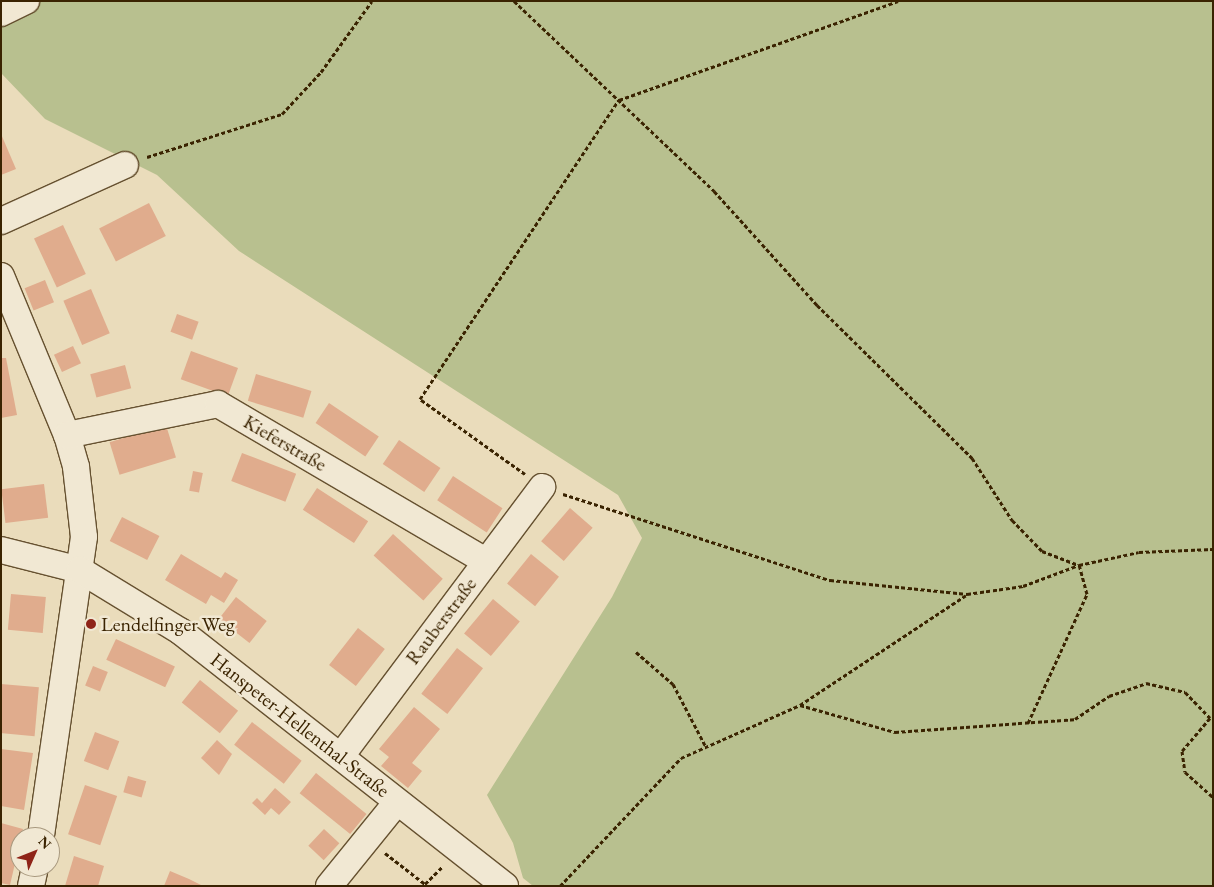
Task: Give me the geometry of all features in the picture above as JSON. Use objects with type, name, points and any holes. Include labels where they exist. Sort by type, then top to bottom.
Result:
[{"type":"street","points":[[1,13],[26,1]]},
{"type":"street","points":[[1,221],[125,165]]},
{"type":"street","points":[[1,276],[67,435],[81,501],[84,537],[42,827]]},
{"type":"street","name":"Kieferstraße","points":[[67,435],[218,404],[486,560]]},
{"type":"street","name":"Rauberstraße","points":[[341,756],[542,487]]},
{"type":"street","name":"Hanspeter-Hellenthal-Straße","points":[[1,550],[80,570],[180,631],[505,886]]},
{"type":"street","points":[[329,886],[397,802]]},
{"type":"path","points":[[125,165],[282,114],[321,72],[372,1]]},
{"type":"path","points":[[514,1],[714,191],[892,382],[972,458],[1012,520],[1042,551],[1079,565]]},
{"type":"path","points":[[898,1],[619,100],[420,399],[542,487],[830,580],[966,594],[1023,586],[1079,565],[1139,552],[1213,549]]},
{"type":"path","points":[[1028,723],[1087,594],[1079,565]]},
{"type":"path","points":[[560,886],[681,758],[800,705],[966,594]]},
{"type":"path","points":[[636,652],[673,684],[706,748]]},
{"type":"path","points":[[800,705],[895,732],[1074,719],[1109,696],[1146,683],[1185,692],[1210,718],[1182,751],[1185,772],[1213,797]]},
{"type":"path","points":[[367,839],[426,884],[459,849]]},
{"type":"green space","points":[[1,1],[1213,1],[1213,886],[533,886],[523,878],[513,843],[487,795],[612,597],[642,538],[618,495],[239,251],[157,175],[45,119],[1,73]]},
{"type":"building","points":[[1,134],[16,169],[1,175]]},
{"type":"building","points":[[149,203],[166,236],[116,261],[99,228]]},
{"type":"building","points":[[63,225],[86,274],[57,287],[34,239]]},
{"type":"building","points":[[45,280],[54,302],[34,310],[25,288]]},
{"type":"building","points":[[91,289],[110,333],[82,345],[63,301]]},
{"type":"building","points":[[177,314],[199,322],[192,340],[171,332]]},
{"type":"building","points":[[73,346],[81,363],[62,372],[54,355]]},
{"type":"building","points":[[191,351],[238,368],[228,396],[181,379]]},
{"type":"building","points":[[1,358],[6,358],[17,415],[1,418]]},
{"type":"building","points":[[125,365],[131,388],[96,397],[90,374]]},
{"type":"building","points":[[256,374],[311,391],[303,418],[248,401]]},
{"type":"building","points":[[329,403],[379,437],[365,456],[316,423]]},
{"type":"building","points":[[166,425],[176,458],[120,475],[110,442]]},
{"type":"building","points":[[399,440],[440,468],[424,492],[383,464]]},
{"type":"building","points":[[242,453],[296,474],[285,502],[231,481]]},
{"type":"building","points":[[193,471],[203,473],[199,493],[189,491]]},
{"type":"building","points":[[453,476],[502,508],[487,532],[437,500]]},
{"type":"building","points":[[44,484],[48,518],[5,523],[1,489]]},
{"type":"building","points":[[317,488],[368,521],[354,543],[303,510]]},
{"type":"building","points":[[570,508],[593,528],[564,561],[541,541]]},
{"type":"building","points":[[122,517],[159,536],[147,560],[110,541]]},
{"type":"building","points":[[393,534],[443,579],[423,600],[374,556]]},
{"type":"building","points":[[181,554],[221,578],[225,572],[238,580],[224,603],[211,595],[206,604],[165,580]]},
{"type":"building","points":[[531,554],[559,577],[535,606],[507,584]]},
{"type":"building","points":[[11,594],[46,597],[43,633],[8,630]]},
{"type":"building","points":[[236,597],[267,621],[249,643],[219,619]]},
{"type":"building","points":[[493,599],[520,621],[491,656],[464,633]]},
{"type":"building","points":[[358,628],[385,649],[356,686],[329,665]]},
{"type":"building","points":[[116,639],[175,666],[165,687],[106,660]]},
{"type":"building","points":[[457,648],[483,668],[447,714],[421,694]]},
{"type":"building","points":[[93,666],[108,672],[100,691],[85,685]]},
{"type":"building","points":[[200,680],[238,711],[220,733],[182,703]]},
{"type":"building","points":[[1,684],[39,687],[35,736],[1,733]]},
{"type":"building","points":[[414,707],[440,729],[412,763],[422,771],[408,788],[381,766],[389,757],[379,749]]},
{"type":"building","points":[[252,722],[302,761],[284,784],[234,745]]},
{"type":"building","points":[[95,732],[119,741],[108,770],[84,761]]},
{"type":"building","points":[[217,740],[232,754],[219,775],[201,758]]},
{"type":"building","points":[[1,749],[33,753],[24,810],[1,806]]},
{"type":"building","points":[[316,773],[367,814],[350,834],[300,793]]},
{"type":"building","points":[[128,776],[146,781],[142,798],[123,792]]},
{"type":"building","points":[[85,785],[117,796],[100,845],[68,834]]},
{"type":"building","points":[[275,788],[291,802],[279,815],[271,808],[265,815],[252,803],[257,798],[262,803]]},
{"type":"building","points":[[1,823],[16,827],[10,827],[10,877],[12,877],[10,885],[1,883]]},
{"type":"building","points":[[324,829],[339,843],[324,860],[308,846]]},
{"type":"building","points":[[74,856],[104,866],[98,886],[65,886]]},
{"type":"building","points":[[170,871],[189,879],[203,886],[164,886]]},
{"type":"place","name":"Lendelfinger Weg","points":[[91,624]]}]
